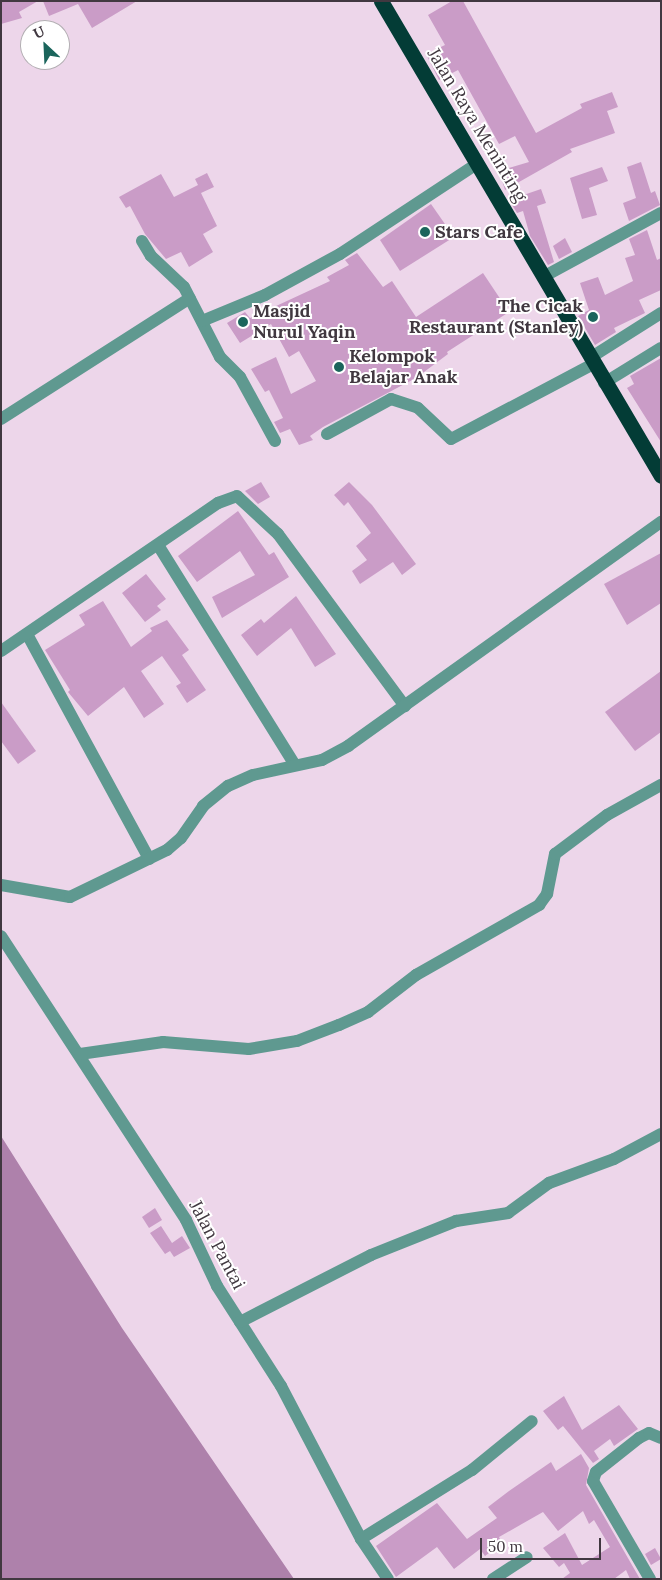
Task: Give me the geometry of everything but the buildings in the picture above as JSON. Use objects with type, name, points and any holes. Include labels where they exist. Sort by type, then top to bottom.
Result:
[{"type":"highway","name":"Jalan Raya Meninting","points":[[381,1],[478,163],[591,361],[661,476]]},
{"type":"street","points":[[202,321],[265,295],[325,262],[478,163]]},
{"type":"street","points":[[543,276],[661,213]]},
{"type":"street","points":[[142,241],[190,298],[220,357],[240,377],[276,441]]},
{"type":"street","points":[[1,419],[190,298]]},
{"type":"street","points":[[327,434],[391,400],[418,408],[451,439],[591,361],[661,314]]},
{"type":"street","points":[[604,383],[661,348]]},
{"type":"street","points":[[1,651],[231,496],[246,500],[278,534],[405,706]]},
{"type":"street","points":[[1,886],[70,897],[175,845],[203,806],[228,786],[253,775],[322,760],[348,746],[661,522]]},
{"type":"street","points":[[158,545],[296,765]]},
{"type":"street","points":[[27,634],[149,859]]},
{"type":"street","points":[[80,1054],[163,1042],[249,1049],[297,1041],[339,1026],[368,1012],[416,975],[539,905],[547,894],[555,854],[607,816],[661,785]]},
{"type":"street","name":"Jalan Pantai","points":[[1,936],[80,1054],[186,1220],[217,1286],[281,1386],[362,1539],[388,1579]]},
{"type":"street","points":[[240,1322],[371,1255],[456,1221],[508,1213],[549,1183],[614,1159],[661,1134]]},
{"type":"street","points":[[362,1539],[472,1470],[532,1421]]},
{"type":"street","points":[[650,1579],[593,1479],[639,1438],[649,1433],[661,1438]]},
{"type":"street","points":[[493,1579],[527,1557]]},
{"type":"shaded area","points":[[1,1136],[122,1328],[294,1579],[1,1579]]},
{"type":"place","name":"Stars Cafe","points":[[425,232]]},
{"type":"place","name":"The Cicak Restaurant (Stanley)","points":[[593,317]]},
{"type":"place","name":"Masjid Nurul Yaqin","points":[[243,322]]},
{"type":"place","name":"Kelompok Belajar Anak","points":[[339,367]]}]
